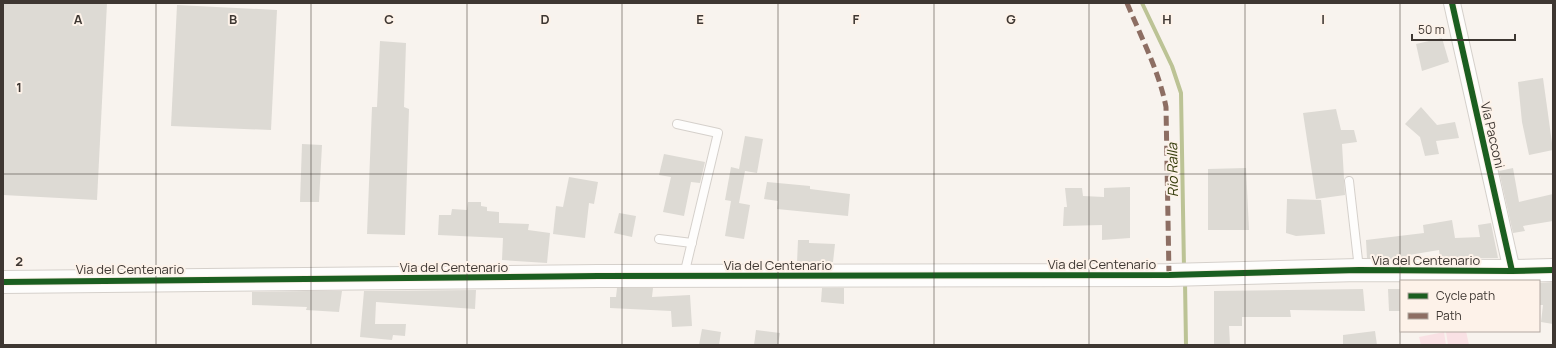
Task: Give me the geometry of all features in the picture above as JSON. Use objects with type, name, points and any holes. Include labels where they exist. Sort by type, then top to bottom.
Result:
[{"type":"street","name":"Via Pacconi","points":[[1452,3],[1512,271]]},
{"type":"street","name":"Via del Centenario","points":[[3,282],[684,276],[1184,275],[1359,270],[1553,270]]},
{"type":"lane","points":[[677,124],[718,133],[684,276]]},
{"type":"lane","points":[[1349,181],[1359,270]]},
{"type":"lane","points":[[659,239],[692,243]]},
{"type":"shaded area","points":[[1444,332],[1446,345],[1421,345],[1419,337]]},
{"type":"shaded area","points":[[1446,332],[1466,332],[1469,345],[1448,345]]},
{"type":"building","points":[[3,3],[107,3],[97,200],[3,195]]},
{"type":"building","points":[[177,5],[277,10],[271,130],[171,126]]},
{"type":"building","points":[[1442,38],[1449,62],[1422,71],[1416,44]]},
{"type":"building","points":[[380,41],[406,43],[404,107],[409,109],[405,235],[367,234],[372,107],[377,107]]},
{"type":"building","points":[[1543,78],[1553,150],[1529,155],[1522,122],[1518,82]]},
{"type":"building","points":[[1421,107],[1437,125],[1455,122],[1459,138],[1436,141],[1439,154],[1425,156],[1420,137],[1405,124]]},
{"type":"building","points":[[1336,109],[1341,130],[1354,130],[1357,142],[1342,144],[1345,195],[1316,199],[1303,113]]},
{"type":"building","points":[[745,136],[763,139],[757,173],[745,171],[739,203],[750,205],[744,239],[725,236],[731,201],[725,200],[731,167],[739,169]]},
{"type":"building","points":[[302,144],[322,145],[319,202],[300,202]]},
{"type":"building","points":[[664,154],[705,162],[700,183],[691,182],[684,216],[663,212],[671,177],[659,175]]},
{"type":"building","points":[[1246,168],[1249,230],[1208,230],[1208,169]]},
{"type":"building","points":[[1513,168],[1519,202],[1553,194],[1553,221],[1523,226],[1525,231],[1513,233],[1499,171]]},
{"type":"building","points":[[569,177],[598,182],[594,204],[589,203],[585,238],[553,234],[556,206],[563,207]]},
{"type":"building","points":[[767,182],[810,186],[810,189],[850,194],[848,216],[777,209],[778,201],[764,199]]},
{"type":"building","points":[[1130,187],[1130,238],[1102,240],[1102,225],[1063,226],[1064,207],[1067,207],[1065,188],[1082,188],[1083,196],[1104,197],[1104,188]]},
{"type":"building","points":[[1287,199],[1321,200],[1325,234],[1296,236],[1286,233]]},
{"type":"building","points":[[468,202],[481,202],[481,206],[487,207],[487,211],[499,212],[499,223],[529,224],[528,230],[550,233],[547,263],[502,260],[503,238],[438,235],[439,215],[451,215],[452,209],[467,210]]},
{"type":"building","points":[[619,213],[636,216],[632,237],[614,233]]},
{"type":"building","points":[[1452,220],[1455,238],[1480,237],[1478,225],[1491,223],[1498,258],[1440,258],[1439,250],[1409,255],[1409,258],[1367,258],[1366,240],[1424,233],[1423,225]]},
{"type":"building","points":[[798,240],[809,240],[809,243],[835,244],[833,262],[797,263]]},
{"type":"building","points":[[1553,282],[1553,324],[1541,322],[1543,305],[1540,305],[1540,283]]},
{"type":"building","points":[[617,288],[653,288],[652,297],[690,295],[692,326],[672,327],[671,311],[610,308],[610,297],[616,297]]},
{"type":"building","points":[[822,288],[844,288],[844,304],[821,302]]},
{"type":"building","points":[[1363,289],[1365,311],[1290,310],[1291,317],[1242,317],[1242,326],[1229,326],[1230,345],[1214,345],[1214,291]]},
{"type":"building","points":[[1388,289],[1400,289],[1400,311],[1389,311]]},
{"type":"building","points":[[476,290],[475,309],[376,302],[375,324],[406,324],[405,336],[393,335],[392,340],[360,337],[364,291]]},
{"type":"building","points":[[342,291],[339,312],[306,310],[307,307],[252,305],[252,292]]},
{"type":"building","points":[[702,329],[721,332],[719,345],[699,345]]},
{"type":"building","points":[[756,330],[780,333],[778,345],[754,345]]},
{"type":"building","points":[[1375,331],[1377,345],[1343,345],[1343,335]]},
{"type":"waterway","name":"Rio Ralla","points":[[1142,3],[1172,66],[1181,93],[1184,268]]},
{"type":"waterway","name":"Rio Ralla","points":[[1185,281],[1186,345]]},
{"type":"marked path","points":[[1127,3],[1159,80],[1166,107],[1169,275]]},
{"type":"cycle path","points":[[1452,3],[1512,271]]},
{"type":"cycle path","points":[[3,282],[598,276],[1169,275],[1359,270],[1553,270]]}]
